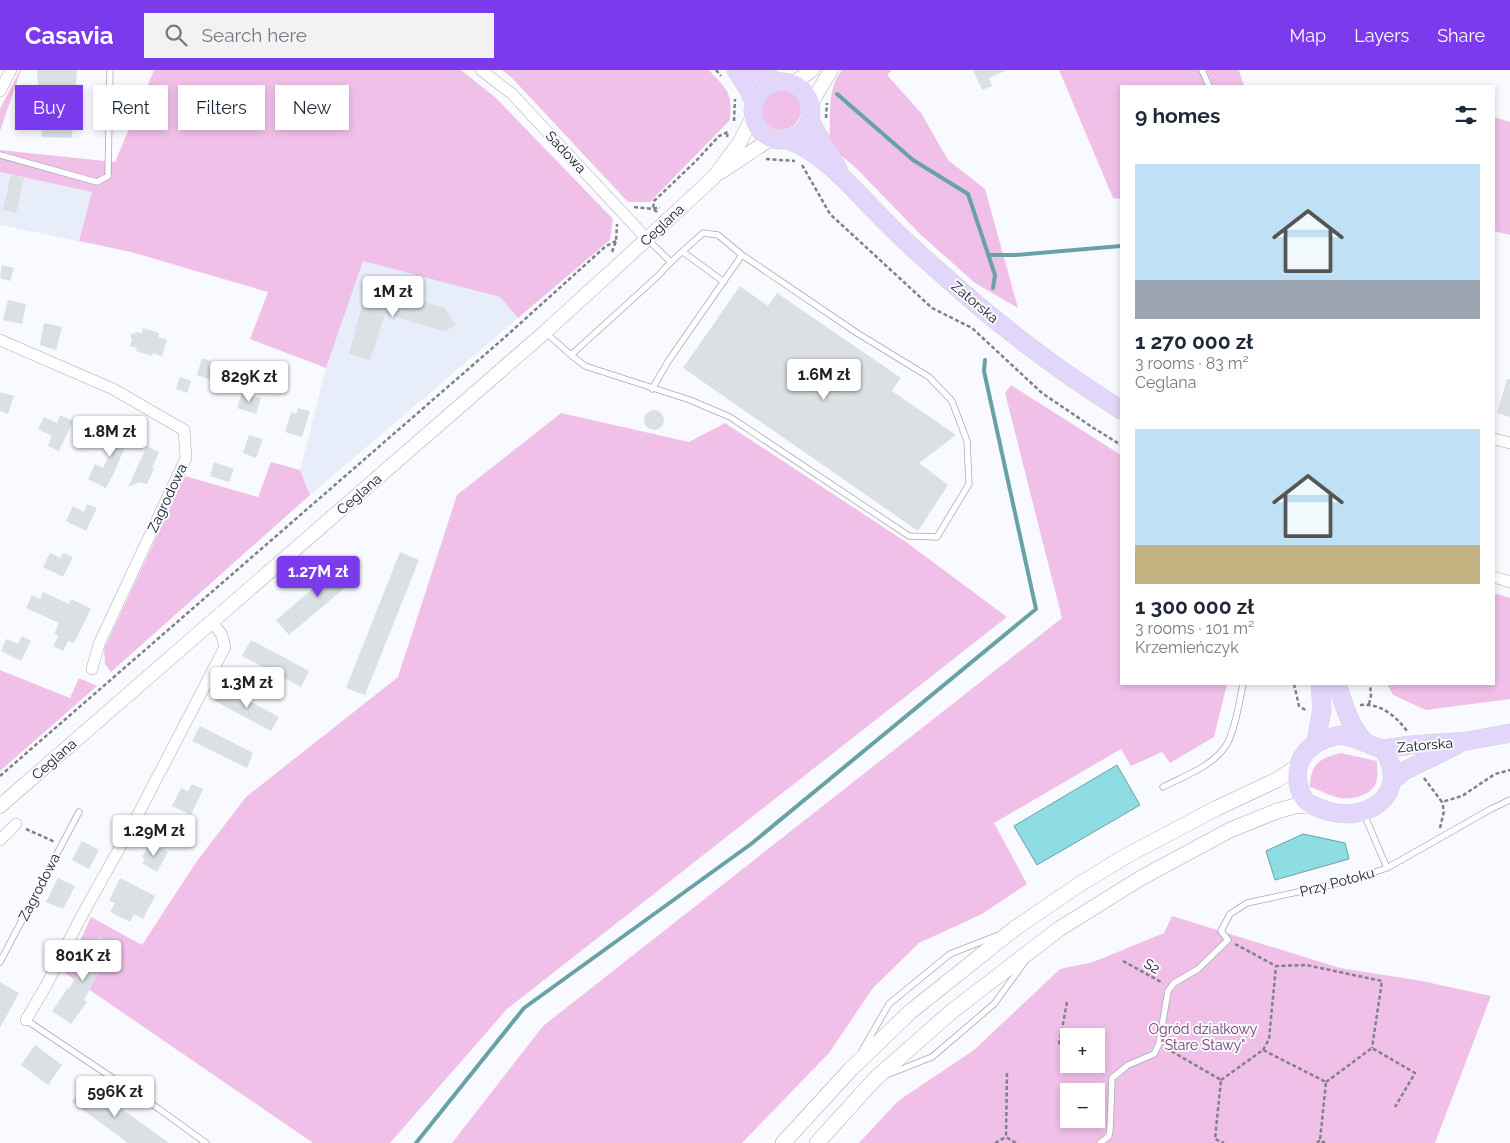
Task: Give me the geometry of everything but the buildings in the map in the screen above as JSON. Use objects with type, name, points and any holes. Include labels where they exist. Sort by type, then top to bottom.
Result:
[{"type":"main road","points":[[730,75],[748,89],[760,130],[780,139],[802,132],[810,111],[807,96],[800,89],[755,70]]},
{"type":"main road","points":[[754,109],[764,89],[785,83]]},
{"type":"main road","name":"Zatorska","points":[[810,111],[814,128],[843,178]]},
{"type":"main road","name":"Zatorska","points":[[780,139],[799,144],[843,178],[894,230],[997,321],[1054,364],[1120,409]]},
{"type":"main road","points":[[1316,742],[1322,709],[1320,685]]},
{"type":"main road","points":[[1337,685],[1349,720],[1363,740]]},
{"type":"main road","name":"Zatorska","points":[[1383,749],[1467,741],[1510,733]]},
{"type":"main road","points":[[783,1143],[851,1069],[910,1012],[1014,929],[1077,886],[1126,856],[1217,808],[1277,780],[1298,765],[1305,752],[1316,742],[1340,735],[1353,736],[1383,749],[1390,759],[1393,780],[1388,793],[1377,805],[1364,812],[1348,815],[1333,814],[1310,805],[1295,806],[1278,811],[1230,830],[1141,878],[1059,929],[951,1012],[875,1079],[817,1143]]},
{"type":"main road","name":"Zatorska","points":[[1393,780],[1404,770],[1467,741]]},
{"type":"main road","points":[[1298,765],[1298,780],[1302,795],[1310,805]]},
{"type":"street","points":[[0,91],[11,70]]},
{"type":"street","name":"Sadowa","points":[[481,70],[512,94],[647,239]]},
{"type":"street","points":[[785,83],[812,70]]},
{"type":"street","points":[[810,111],[831,70]]},
{"type":"street","name":"Ceglana","points":[[0,806],[545,332],[647,239],[714,176],[740,142],[754,109]]},
{"type":"street","name":"Ceglana","points":[[714,176],[780,139]]},
{"type":"street","name":"Zagrodowa","points":[[0,340],[113,389],[184,430],[186,458],[99,644],[92,669]]},
{"type":"street","points":[[1495,439],[1510,443]]},
{"type":"street","points":[[1495,577],[1510,582]]},
{"type":"street","points":[[26,1020],[133,824],[225,647],[222,635],[212,622]]},
{"type":"street","points":[[0,840],[16,824]]},
{"type":"lane","points":[[0,155],[97,182],[108,176],[110,70]]},
{"type":"lane","points":[[1202,70],[1209,85]]},
{"type":"lane","points":[[545,332],[571,355],[585,366],[690,400],[730,417],[909,536],[937,537],[969,484],[967,441],[952,401],[929,378],[856,333],[742,255],[718,235],[703,233],[683,252],[670,261],[659,275],[571,355]]},
{"type":"lane","points":[[647,239],[670,261]]},
{"type":"lane","points":[[683,252],[724,282]]},
{"type":"lane","points":[[652,389],[669,360],[742,255]]},
{"type":"lane","points":[[1163,787],[1206,765],[1226,747],[1236,717],[1243,685]]},
{"type":"lane","name":"Przy Potoku","points":[[1228,940],[1221,931],[1230,914],[1247,903],[1344,882],[1386,868],[1510,800]]},
{"type":"lane","name":"Zagrodowa","points":[[0,962],[79,812]]},
{"type":"lane","points":[[1364,812],[1386,868]]},
{"type":"lane","points":[[851,1069],[890,1004],[950,954],[1014,929]]},
{"type":"lane","points":[[1100,1143],[1109,1136],[1112,1078],[1128,1065],[1154,1054],[1159,1044],[1168,991],[1174,983],[1198,969],[1228,940]]},
{"type":"lane","points":[[875,1079],[932,1057],[994,1004],[1036,947]]},
{"type":"lane","points":[[26,1020],[159,1109],[206,1143]]},
{"type":"path","points":[[716,70],[730,75]]},
{"type":"path","points":[[734,91],[734,123]]},
{"type":"path","points":[[727,141],[728,132],[731,128]]},
{"type":"path","points":[[728,132],[732,135]]},
{"type":"path","points":[[758,158],[801,163],[830,214],[932,308],[972,328],[1042,393],[1120,443]]},
{"type":"path","points":[[629,208],[653,209],[662,207]]},
{"type":"path","points":[[0,776],[496,345],[606,246],[616,241],[617,219]]},
{"type":"path","points":[[1369,704],[1371,696],[1370,685]]},
{"type":"path","points":[[1436,839],[1444,811],[1442,802]]},
{"type":"path","points":[[16,824],[61,844]]},
{"type":"path","points":[[1228,940],[1276,966],[1306,965],[1382,981],[1372,1048],[1326,1082],[1320,1140],[1317,1143]]},
{"type":"path","name":"S2","points":[[1123,961],[1171,988]]},
{"type":"path","points":[[1224,1143],[1215,1139],[1221,1080],[1263,1050],[1269,1039],[1276,966]]},
{"type":"path","points":[[1062,1028],[1067,1002]]},
{"type":"path","points":[[1159,1044],[1221,1080]]},
{"type":"path","points":[[1372,1048],[1415,1073],[1395,1107]]},
{"type":"path","points":[[1263,1050],[1326,1082]]},
{"type":"path","points":[[1006,1073],[1006,1137]]},
{"type":"path","points":[[1104,1073],[1112,1078]]},
{"type":"path","points":[[995,1143],[1006,1137]]},
{"type":"path","points":[[1006,1137],[1016,1143]]},
{"type":"path","points":[[1320,1140],[1325,1143]]},
{"type":"shaded area","points":[[0,172],[92,192],[79,241],[0,225]]},
{"type":"shaded area","points":[[363,260],[500,297],[518,318],[310,495],[300,470],[326,368]]},
{"type":"green space","points":[[20,70],[21,70],[0,131],[0,109]]},
{"type":"green space","points":[[154,70],[461,70],[496,98],[613,219],[610,240],[518,318],[500,297],[363,261],[326,368],[250,339],[268,292],[131,252],[79,241],[92,192],[0,172],[0,150],[115,162],[129,130],[168,130],[168,85],[148,85]]},
{"type":"green space","points":[[502,70],[709,70],[725,87],[730,103],[730,120],[650,202],[628,202],[512,78]]},
{"type":"green space","points":[[842,70],[892,70],[887,75],[921,113],[948,160],[985,189],[1018,308],[975,283],[920,234],[857,169],[829,145],[831,96],[833,87]]},
{"type":"green space","points":[[1059,70],[1205,70],[1211,81],[1206,70],[1239,70],[1244,85],[1120,85],[1120,199],[1113,198]]},
{"type":"green space","points":[[781,90],[795,96],[801,110],[795,124],[781,130],[767,124],[761,110],[767,96]]},
{"type":"green space","points":[[1495,117],[1510,122],[1510,235],[1495,231]]},
{"type":"green space","points":[[1011,385],[1120,454],[1120,685],[1227,685],[1214,737],[1170,763],[1162,752],[1131,766],[1121,749],[994,823],[1027,884],[982,914],[919,943],[873,988],[829,1053],[742,1143],[452,1143],[543,1026],[1062,618],[1005,393]]},
{"type":"green space","points":[[561,413],[689,442],[725,423],[906,542],[1007,617],[507,1009],[390,1143],[313,1143],[65,973],[91,917],[142,945],[197,861],[246,797],[398,677],[457,495]]},
{"type":"green space","points":[[271,462],[300,470],[310,495],[111,672],[105,664],[104,649],[185,476],[258,497]]},
{"type":"green space","points":[[1495,593],[1510,598],[1510,699],[1426,710],[1393,695],[1388,685],[1495,685]]},
{"type":"green space","points":[[0,670],[70,698],[79,678],[97,686],[0,771]]},
{"type":"green space","points":[[1341,753],[1377,761],[1376,782],[1369,792],[1354,798],[1340,798],[1310,787],[1310,779],[1314,767],[1327,757]]},
{"type":"green space","name":"Ogród działkowy \"Stare Stawy\"","points":[[1172,916],[1340,968],[1422,981],[1491,996],[1435,1143],[859,1143],[898,1101],[974,1050],[1060,969],[1093,962],[1164,933]]},
{"type":"water","points":[[1117,765],[1140,805],[1037,865],[1014,826]]},
{"type":"water","points":[[1303,834],[1345,843],[1349,859],[1275,880],[1266,851]]},
{"type":"waterway","points":[[837,94],[913,160],[968,194],[995,275],[993,288]]},
{"type":"waterway","points":[[988,255],[1015,255],[1120,246]]},
{"type":"waterway","points":[[416,1143],[524,1008],[751,844],[1036,609],[984,371],[985,360]]}]
